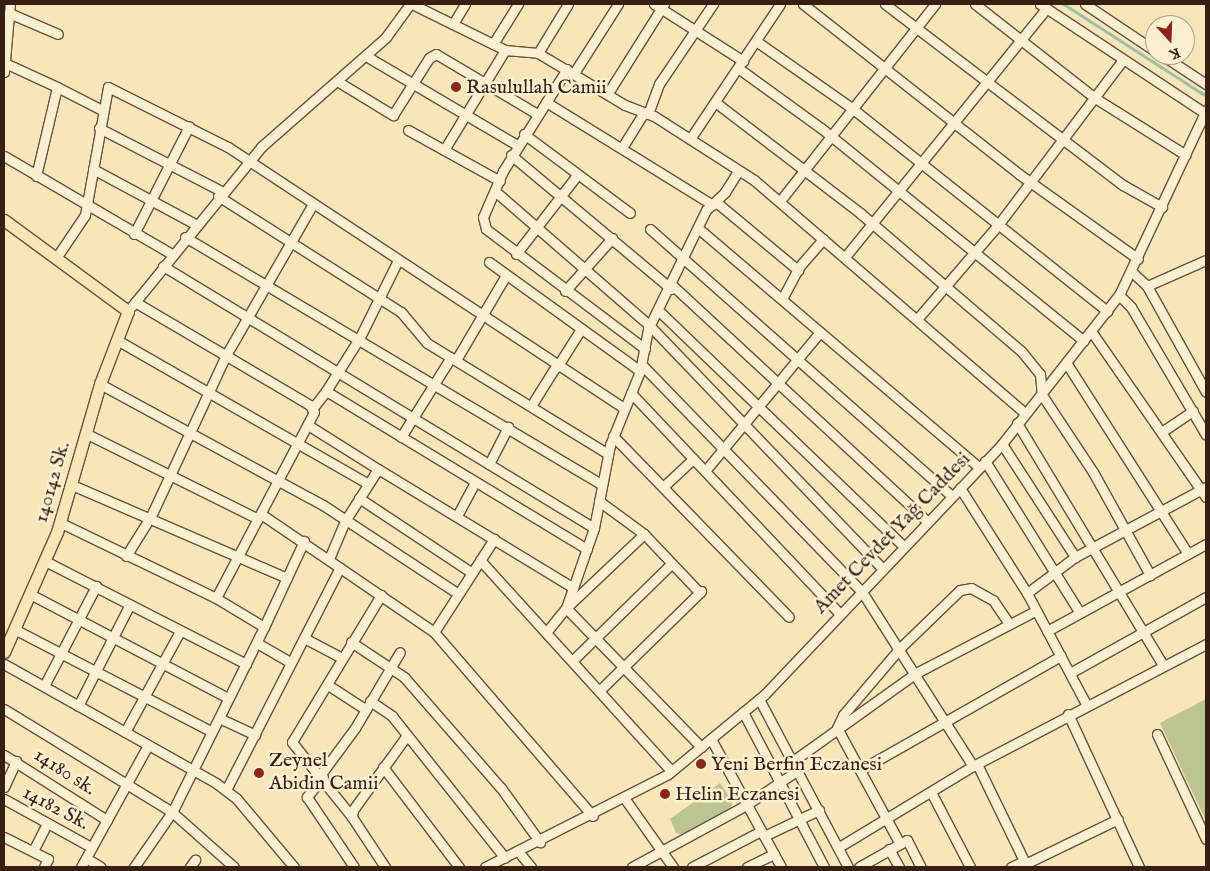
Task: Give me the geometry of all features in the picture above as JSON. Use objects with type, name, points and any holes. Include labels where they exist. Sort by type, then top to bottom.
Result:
[{"type":"main road","points":[[4,220],[129,311]]},
{"type":"main road","name":"140142 Sk.","points":[[4,652],[61,523],[100,384],[129,311]]},
{"type":"street","points":[[312,409],[226,355],[129,311],[195,224],[248,162],[366,56],[414,4],[505,50],[538,53],[690,139],[738,171],[780,201],[823,240],[918,318],[1025,413]]},
{"type":"street","points":[[453,24],[465,4]]},
{"type":"street","points":[[493,44],[518,4]]},
{"type":"street","points":[[538,53],[568,4]]},
{"type":"street","points":[[618,4],[517,145],[483,217],[486,230],[645,350]]},
{"type":"street","points":[[623,146],[646,114],[659,84],[713,4]]},
{"type":"street","points":[[690,139],[780,4]]},
{"type":"street","points":[[803,4],[886,66],[1030,182],[1138,258]]},
{"type":"street","points":[[885,4],[918,26],[1062,139],[1162,207]]},
{"type":"street","points":[[780,201],[935,4]]},
{"type":"street","points":[[975,4],[1095,98],[1186,155]]},
{"type":"street","points":[[1085,4],[1145,44]]},
{"type":"street","points":[[608,93],[660,5],[740,65],[896,193],[1084,341]]},
{"type":"street","points":[[845,257],[1043,6],[1123,60],[1206,112]]},
{"type":"street","points":[[58,34],[9,8],[4,68],[57,87],[102,110]]},
{"type":"street","points":[[756,41],[853,109],[1107,310]]},
{"type":"street","points":[[444,150],[505,50]]},
{"type":"street","points":[[337,81],[393,115],[429,58],[436,54],[538,114]]},
{"type":"street","points":[[366,56],[517,145]]},
{"type":"street","points":[[918,318],[998,225],[1123,60]]},
{"type":"street","points":[[1177,65],[1206,84]]},
{"type":"street","points":[[36,176],[57,87]]},
{"type":"street","points":[[56,258],[87,208],[102,110],[108,87],[189,126],[248,162],[556,366],[624,408]]},
{"type":"street","points":[[546,102],[623,146],[714,203],[798,270]]},
{"type":"street","points":[[715,102],[806,170],[872,223],[947,286],[1032,362],[1040,374],[1042,395],[1093,472],[1150,575]]},
{"type":"street","name":"Amet Cevdet Yağ Caddesi","points":[[485,867],[593,816],[672,771],[759,699],[839,613],[862,592],[902,545],[927,522],[1002,444],[1017,422],[1042,395],[1120,295],[1206,112]]},
{"type":"street","points":[[134,234],[150,198],[189,126]]},
{"type":"street","points":[[100,128],[170,163],[220,193],[292,243],[401,312],[427,343],[608,454]]},
{"type":"street","points":[[408,130],[500,181]]},
{"type":"street","points":[[524,134],[556,154],[577,175],[630,213]]},
{"type":"street","points":[[511,155],[672,287],[927,522]]},
{"type":"street","points":[[4,156],[87,208],[172,254]]},
{"type":"street","points":[[93,169],[150,198],[195,224]]},
{"type":"street","points":[[566,608],[594,528],[613,436],[641,368],[650,326],[672,287],[698,229],[714,203],[738,171]]},
{"type":"street","points":[[516,254],[535,226],[577,175]]},
{"type":"street","points":[[496,192],[650,326],[882,568]]},
{"type":"street","points":[[126,556],[151,516],[226,355],[248,319],[266,281],[292,243],[313,204]]},
{"type":"street","points":[[650,229],[685,256],[952,496]]},
{"type":"street","points":[[698,229],[820,332],[982,464],[1054,570],[1080,613]]},
{"type":"street","points":[[186,237],[266,281],[602,484]]},
{"type":"street","points":[[565,291],[612,238]]},
{"type":"street","points":[[782,299],[798,270],[823,240]]},
{"type":"street","points":[[216,598],[308,425],[312,409],[326,391],[360,338],[398,260]]},
{"type":"street","points":[[1147,286],[1206,260]]},
{"type":"street","points":[[489,262],[581,329],[641,368],[726,449],[862,592],[975,765],[1026,864]]},
{"type":"street","points":[[163,266],[594,528]]},
{"type":"street","points":[[1132,272],[1147,286],[1206,392]]},
{"type":"street","points":[[401,437],[506,275]]},
{"type":"street","points":[[1120,295],[1132,307],[1206,435]]},
{"type":"street","points":[[658,310],[902,545]]},
{"type":"street","points":[[530,406],[581,329]]},
{"type":"street","points":[[1091,331],[1204,488],[1206,497]]},
{"type":"street","points":[[704,472],[726,449],[742,423],[775,382],[820,332]]},
{"type":"street","points":[[117,340],[209,391],[368,484]]},
{"type":"street","points":[[1067,364],[1188,554]]},
{"type":"street","points":[[100,384],[279,480],[457,593]]},
{"type":"street","points":[[326,391],[586,549]]},
{"type":"street","points":[[631,393],[839,613]]},
{"type":"street","points":[[1163,431],[1193,411]]},
{"type":"street","points":[[1017,422],[1163,665]]},
{"type":"street","points":[[308,425],[572,587]]},
{"type":"street","points":[[489,464],[508,426]]},
{"type":"street","points":[[86,433],[260,517],[304,541],[330,557],[340,567],[434,632],[593,816]]},
{"type":"street","points":[[613,436],[664,486],[789,616]]},
{"type":"street","points":[[1002,444],[1075,557]]},
{"type":"street","points":[[664,486],[693,459]]},
{"type":"street","points":[[330,557],[345,521],[378,468]]},
{"type":"street","points":[[457,516],[475,482]]},
{"type":"street","points":[[72,485],[151,516],[287,578]]},
{"type":"street","points":[[960,488],[1028,593],[1035,611],[1086,704]]},
{"type":"street","points":[[1028,593],[1054,570],[1075,557],[1163,512],[1204,488]]},
{"type":"street","points":[[359,498],[471,572]]},
{"type":"street","points":[[599,501],[644,534],[700,592],[599,691]]},
{"type":"street","points":[[61,523],[216,598],[264,627]]},
{"type":"street","points":[[548,630],[566,608],[644,534]]},
{"type":"street","points":[[434,632],[457,593],[494,539]]},
{"type":"street","points":[[134,867],[172,812],[211,731],[257,643],[304,541]]},
{"type":"street","points":[[1047,631],[1206,544]]},
{"type":"street","points":[[480,560],[548,630],[572,661],[672,771]]},
{"type":"street","points":[[45,561],[246,664]]},
{"type":"street","points":[[572,661],[671,564]]},
{"type":"street","points":[[226,790],[340,567]]},
{"type":"street","points":[[44,686],[57,652],[96,586]]},
{"type":"street","points":[[837,728],[900,648],[966,588],[993,600],[1009,624]]},
{"type":"street","points":[[30,594],[75,620],[228,698]]},
{"type":"street","points":[[381,595],[292,742],[322,775],[385,867]]},
{"type":"street","points":[[1070,673],[1143,630],[1206,597]]},
{"type":"street","points":[[78,706],[96,674],[130,604]]},
{"type":"street","points":[[566,608],[623,669],[702,747]]},
{"type":"street","points":[[793,761],[916,673],[1035,611]]},
{"type":"street","points":[[14,629],[143,699],[211,731]]},
{"type":"street","points":[[125,732],[180,631]]},
{"type":"street","points":[[304,638],[342,658]]},
{"type":"street","points":[[351,642],[391,667],[410,683],[501,788],[540,842]]},
{"type":"street","points":[[257,643],[291,663]]},
{"type":"street","points":[[839,847],[975,765],[1086,704],[1206,644]]},
{"type":"street","points":[[354,867],[307,797],[368,705],[400,652]]},
{"type":"street","points":[[860,770],[946,718],[1061,656]]},
{"type":"street","points":[[4,664],[194,769],[226,790],[294,867]]},
{"type":"street","points":[[328,685],[392,716],[505,858]]},
{"type":"street","points":[[759,699],[848,867]]},
{"type":"street","points":[[4,710],[172,812],[234,867]]},
{"type":"street","points":[[743,712],[824,867]]},
{"type":"street","points":[[1068,714],[1139,867]]},
{"type":"street","points":[[219,718],[255,735]]},
{"type":"street","points":[[837,728],[900,844]]},
{"type":"street","points":[[1157,734],[1206,839]]},
{"type":"street","points":[[352,817],[356,804],[407,735]]},
{"type":"street","points":[[711,738],[781,867]]},
{"type":"street","points":[[81,867],[148,745]]},
{"type":"street","name":"14180 sk.","points":[[4,755],[107,820]]},
{"type":"street","points":[[4,787],[16,761]]},
{"type":"street","points":[[383,767],[459,867]]},
{"type":"street","points":[[632,867],[662,848],[746,805],[798,770]]},
{"type":"street","points":[[931,792],[970,867]]},
{"type":"street","name":"14182 Sk.","points":[[4,799],[92,847]]},
{"type":"street","points":[[625,799],[662,848],[673,867]]},
{"type":"street","points":[[692,867],[819,810]]},
{"type":"street","points":[[1011,867],[1026,864],[1118,819]]},
{"type":"street","points":[[33,851],[47,823]]},
{"type":"street","points":[[4,836],[48,859],[44,867]]},
{"type":"street","points":[[859,867],[907,840],[921,867]]},
{"type":"street","points":[[890,849],[899,867]]},
{"type":"street","points":[[518,851],[531,867]]},
{"type":"street","points":[[747,867],[774,854]]},
{"type":"street","points":[[86,858],[101,867]]},
{"type":"green space","points":[[1206,699],[1206,821],[1160,723]]},
{"type":"green space","points":[[720,783],[733,802],[730,809],[683,835],[676,833],[670,819]]},
{"type":"waterway","points":[[1064,4],[1206,96]]},
{"type":"place","name":"Rasulullah Camii","points":[[456,87]]},
{"type":"place","name":"Yeni Berfin Eczanesi","points":[[701,764]]},
{"type":"place","name":"Zeynel Abidin Camii","points":[[259,773]]},
{"type":"place","name":"Helin Eczanesi","points":[[665,794]]}]
